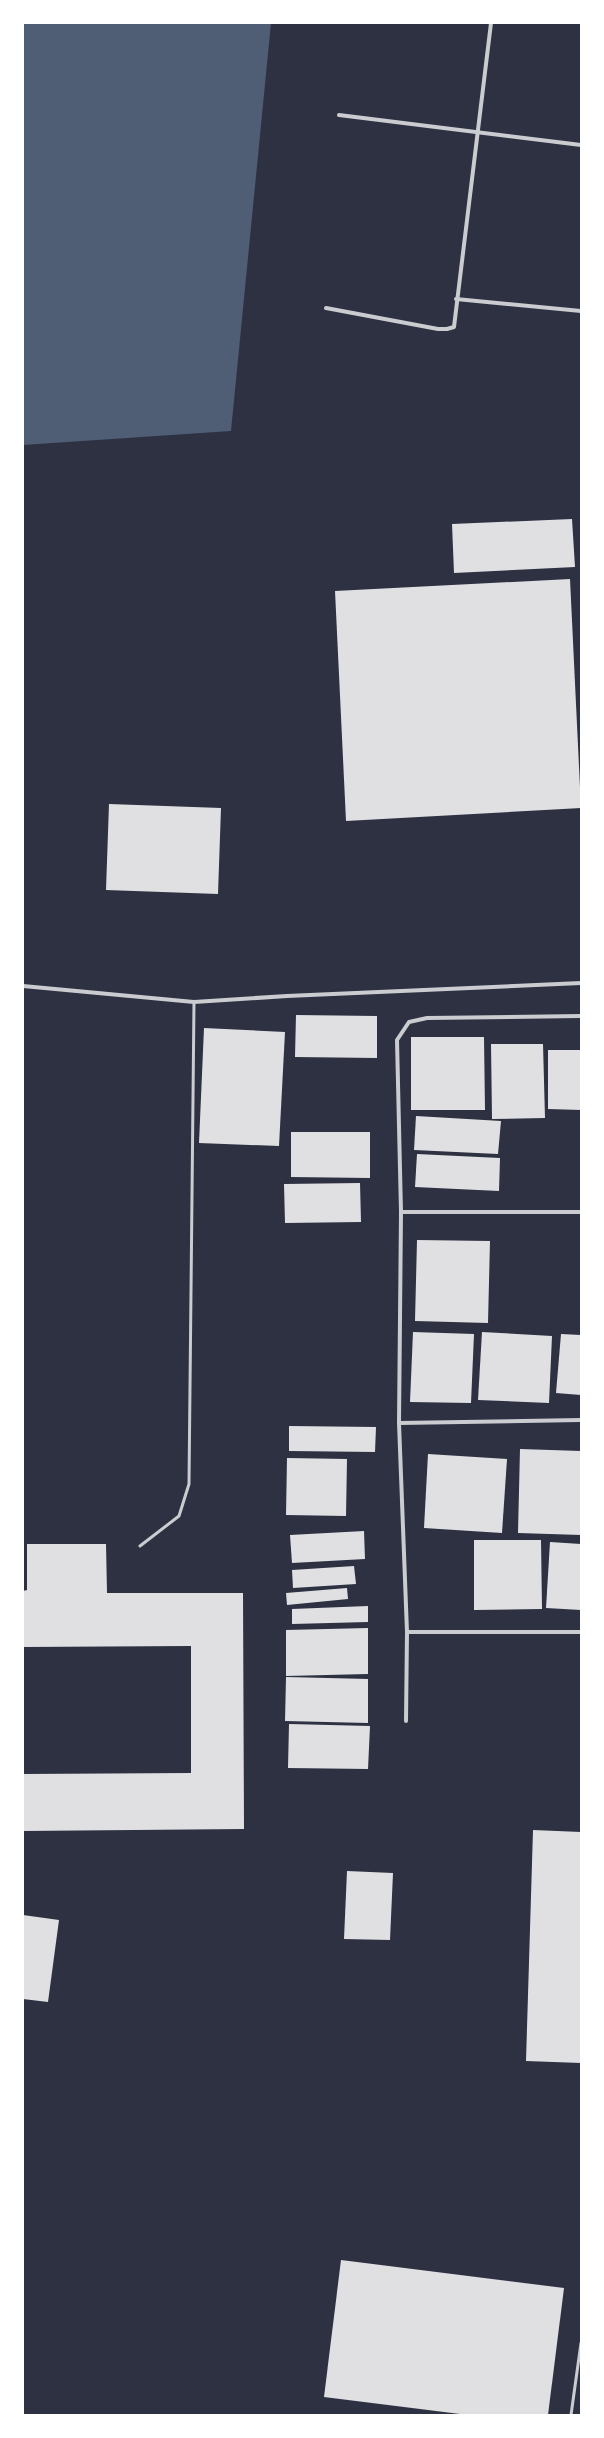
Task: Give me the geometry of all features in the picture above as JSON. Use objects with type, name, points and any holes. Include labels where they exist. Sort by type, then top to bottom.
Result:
[{"type":"street","points":[[326,308],[447,329],[454,327],[456,299],[491,23]]},
{"type":"street","points":[[339,115],[477,134],[581,145]]},
{"type":"street","points":[[456,299],[581,311]]},
{"type":"street","points":[[23,986],[194,1002],[295,995],[581,983]]},
{"type":"street","points":[[406,1721],[407,1632],[399,1423],[401,1212],[397,1040],[409,1022],[427,1018],[581,1016]]},
{"type":"street","points":[[401,1212],[581,1212]]},
{"type":"street","points":[[399,1423],[581,1420]]},
{"type":"street","points":[[407,1632],[581,1632]]},
{"type":"lane","points":[[140,1546],[179,1516],[189,1484],[194,1002]]},
{"type":"lane","points":[[571,2415],[581,2343]]},
{"type":"water","points":[[23,23],[271,23],[231,431],[23,445]]},
{"type":"building","points":[[572,519],[575,567],[454,573],[452,524]]},
{"type":"building","points":[[570,579],[581,808],[346,821],[335,591]]},
{"type":"building","points":[[109,804],[221,808],[218,894],[106,890]]},
{"type":"building","points":[[296,1015],[377,1016],[377,1058],[295,1057]]},
{"type":"building","points":[[204,1028],[285,1032],[279,1146],[199,1143]]},
{"type":"building","points":[[411,1037],[484,1037],[485,1110],[411,1110]]},
{"type":"building","points":[[491,1044],[543,1044],[545,1118],[492,1119]]},
{"type":"building","points":[[548,1050],[581,1050],[581,1110],[548,1109]]},
{"type":"building","points":[[416,1116],[501,1121],[498,1154],[414,1150]]},
{"type":"building","points":[[291,1132],[370,1132],[370,1178],[291,1177]]},
{"type":"building","points":[[417,1154],[500,1158],[499,1191],[415,1187]]},
{"type":"building","points":[[360,1183],[361,1222],[285,1223],[284,1184]]},
{"type":"building","points":[[417,1240],[490,1241],[488,1323],[415,1321]]},
{"type":"building","points":[[413,1332],[474,1334],[471,1403],[410,1402]]},
{"type":"building","points":[[482,1332],[552,1336],[549,1403],[478,1400]]},
{"type":"building","points":[[561,1334],[581,1335],[581,1395],[556,1393]]},
{"type":"building","points":[[289,1426],[376,1427],[375,1452],[289,1451]]},
{"type":"building","points":[[520,1449],[581,1451],[581,1535],[518,1533]]},
{"type":"building","points":[[428,1454],[507,1459],[502,1533],[424,1528]]},
{"type":"building","points":[[287,1458],[347,1459],[346,1516],[286,1515]]},
{"type":"building","points":[[364,1531],[365,1559],[292,1563],[290,1535]]},
{"type":"building","points":[[474,1540],[541,1540],[542,1609],[474,1610]]},
{"type":"building","points":[[550,1542],[581,1544],[581,1610],[546,1608]]},
{"type":"building","points":[[27,1544],[106,1544],[107,1593],[243,1593],[244,1829],[23,1831],[23,1774],[191,1773],[191,1646],[23,1647],[23,1591],[27,1590]]},
{"type":"building","points":[[354,1566],[356,1584],[293,1588],[292,1570]]},
{"type":"building","points":[[347,1588],[348,1599],[287,1605],[286,1593]]},
{"type":"building","points":[[368,1606],[368,1622],[292,1624],[292,1609]]},
{"type":"building","points":[[368,1628],[368,1674],[286,1676],[286,1630]]},
{"type":"building","points":[[286,1677],[368,1679],[368,1723],[285,1721]]},
{"type":"building","points":[[289,1724],[370,1726],[368,1769],[288,1768]]},
{"type":"building","points":[[533,1830],[581,1832],[581,2063],[526,2061]]},
{"type":"building","points":[[347,1871],[393,1873],[390,1940],[344,1939]]},
{"type":"building","points":[[23,1915],[59,1920],[48,2002],[23,1999]]},
{"type":"building","points":[[341,2260],[564,2288],[548,2415],[468,2415],[324,2397]]}]
